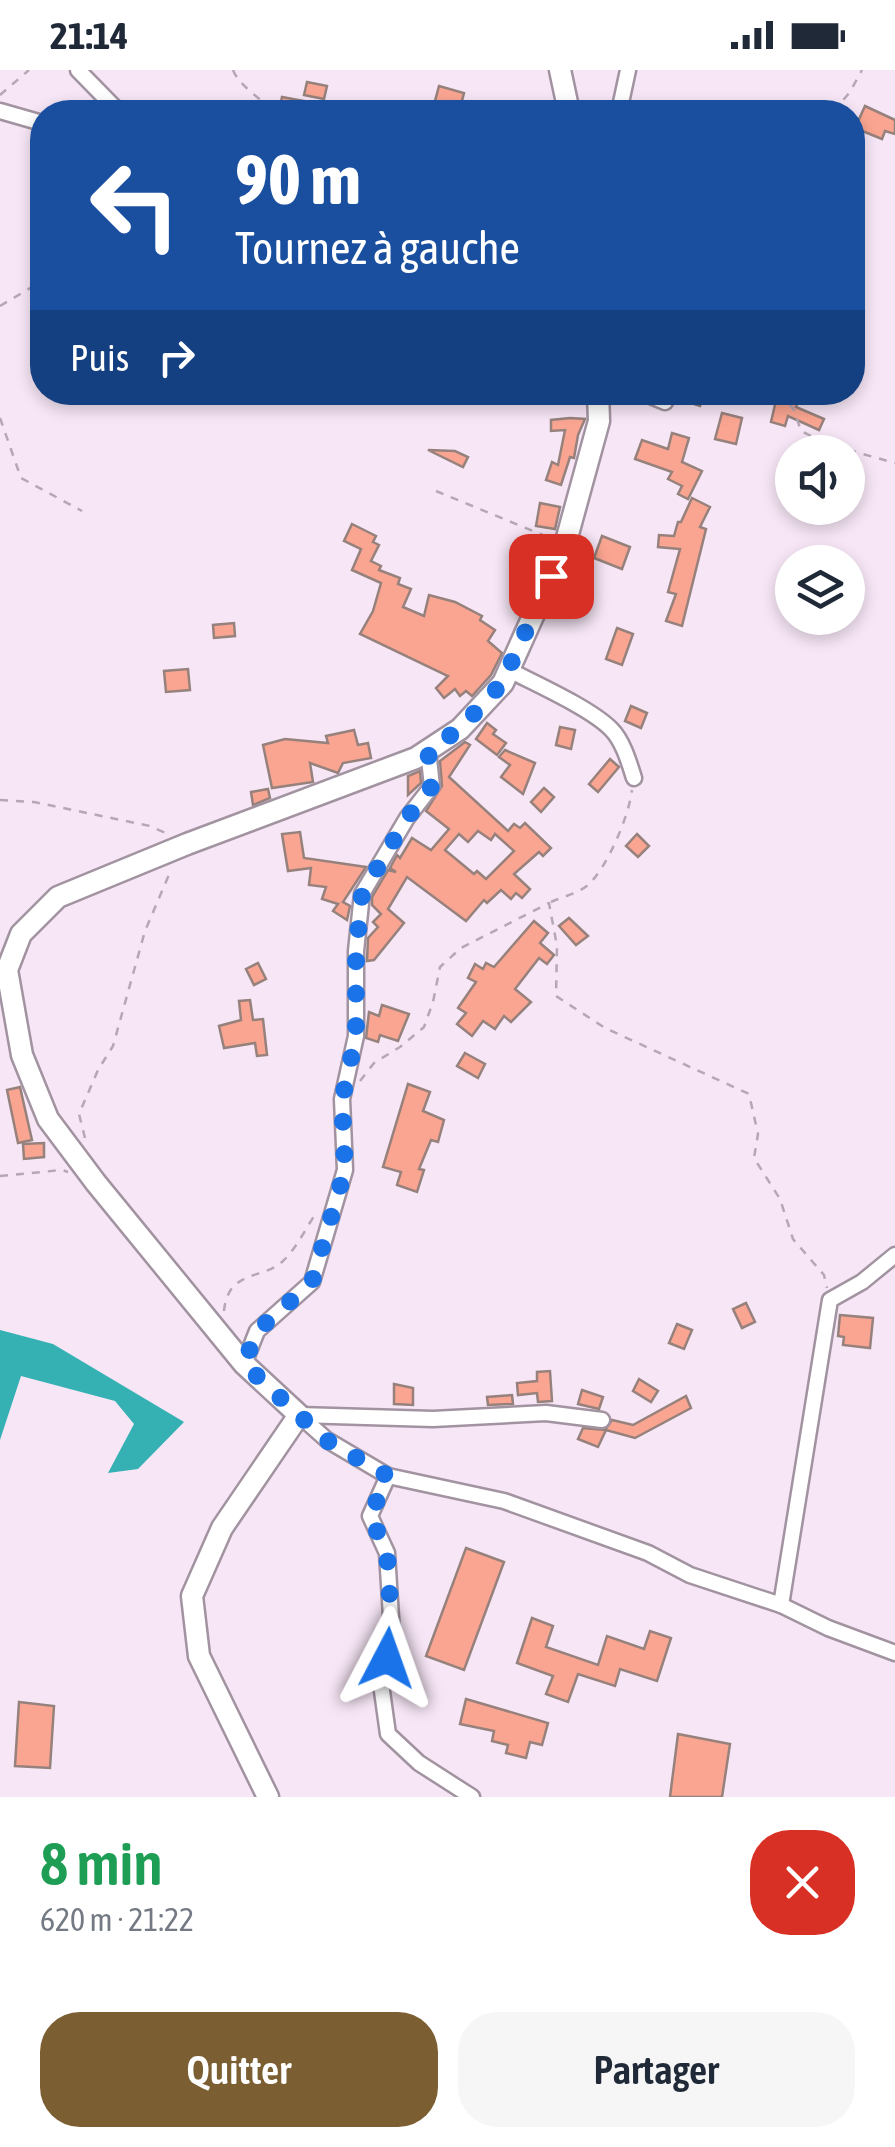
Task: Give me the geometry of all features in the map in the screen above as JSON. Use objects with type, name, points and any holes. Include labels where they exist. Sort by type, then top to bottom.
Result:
[{"type":"street","points":[[78,70],[107,100]]},
{"type":"street","points":[[560,70],[566,100]]},
{"type":"street","points":[[621,100],[628,70]]},
{"type":"street","points":[[0,111],[30,120]]},
{"type":"street","points":[[598,405],[599,421],[565,544],[502,683],[460,729],[416,758],[58,897],[20,934],[7,970],[22,1055],[48,1118],[96,1183],[244,1364],[326,1440],[388,1476],[504,1502],[648,1553],[690,1575],[780,1605],[895,1653]]},
{"type":"street","points":[[509,670],[555,693],[611,729],[627,756],[634,778]]},
{"type":"street","points":[[244,1364],[257,1331],[312,1282],[345,1170],[342,1100],[356,1036],[356,952],[362,894],[407,818],[432,786],[428,750]]},
{"type":"street","points":[[780,1605],[830,1300],[862,1282],[895,1255]]},
{"type":"street","points":[[299,1416],[433,1418],[546,1413],[602,1420]]},
{"type":"street","points":[[268,1797],[199,1656],[192,1596],[222,1528],[299,1416]]},
{"type":"street","points":[[388,1476],[370,1516],[387,1553],[392,1632],[382,1684],[388,1734],[419,1764],[472,1797]]},
{"type":"path","points":[[0,96],[29,70]]},
{"type":"path","points":[[232,70],[237,80],[263,100]]},
{"type":"path","points":[[843,100],[862,70]]},
{"type":"path","points":[[0,306],[30,288]]},
{"type":"path","points":[[790,405],[801,432],[895,463]]},
{"type":"path","points":[[0,418],[21,478],[82,511]]},
{"type":"path","points":[[436,492],[565,544]]},
{"type":"path","points":[[342,1100],[374,1063],[424,1027],[440,967],[460,948],[588,886],[616,840],[630,806],[634,778]]},
{"type":"path","points":[[0,800],[34,802],[150,826],[187,844],[168,875],[145,931],[113,1046],[79,1114],[88,1149]]},
{"type":"path","points":[[550,903],[557,946],[556,996],[606,1028],[749,1094],[758,1134],[754,1158],[780,1199],[792,1239],[824,1275],[830,1300]]},
{"type":"path","points":[[0,1176],[62,1170]]},
{"type":"path","points":[[222,1337],[225,1300],[243,1277],[282,1263],[316,1214]]},
{"type":"water","points":[[0,1330],[53,1344],[184,1422],[138,1469],[108,1473],[134,1424],[115,1401],[21,1376],[0,1440]]},
{"type":"building","points":[[307,82],[327,86],[324,99],[304,95]]},
{"type":"building","points":[[439,86],[464,93],[462,100],[435,100]]},
{"type":"building","points":[[865,106],[895,120],[895,134],[885,131],[882,139],[865,132]]},
{"type":"building","points":[[775,405],[797,405],[824,419],[819,430],[788,416],[785,426],[771,422]]},
{"type":"building","points":[[722,413],[742,418],[736,444],[715,439]]},
{"type":"building","points":[[585,419],[561,485],[546,480],[552,462],[558,465],[565,430],[551,431],[551,420]]},
{"type":"building","points":[[672,433],[689,438],[682,462],[702,471],[688,499],[678,494],[682,486],[668,479],[672,472],[635,459],[642,440],[668,449]]},
{"type":"building","points":[[428,450],[455,451],[468,457],[463,467]]},
{"type":"building","points":[[692,498],[710,507],[700,527],[706,529],[682,626],[666,621],[676,594],[668,592],[680,549],[658,547],[659,535],[674,536]]},
{"type":"building","points":[[540,503],[560,507],[555,529],[536,526]]},
{"type":"building","points":[[352,524],[376,536],[373,542],[379,545],[371,561],[381,566],[379,570],[400,578],[398,584],[411,589],[403,607],[424,616],[429,595],[455,602],[482,616],[480,620],[495,630],[488,641],[502,653],[491,675],[472,696],[466,691],[460,696],[455,689],[444,698],[436,688],[448,676],[360,634],[373,611],[381,583],[352,570],[361,549],[344,541]]},
{"type":"building","points":[[602,536],[630,547],[622,569],[594,558]]},
{"type":"building","points":[[234,623],[235,636],[214,638],[213,625]]},
{"type":"building","points":[[617,628],[633,634],[622,665],[606,659]]},
{"type":"building","points":[[188,669],[190,690],[166,692],[164,671]]},
{"type":"building","points":[[631,706],[647,713],[641,728],[625,721]]},
{"type":"building","points":[[487,723],[496,730],[493,734],[506,743],[497,755],[476,739]]},
{"type":"building","points":[[560,727],[575,730],[571,749],[556,745]]},
{"type":"building","points":[[354,730],[358,745],[368,743],[371,758],[343,763],[338,773],[310,763],[313,782],[272,788],[263,745],[285,739],[328,743],[326,736]]},
{"type":"building","points":[[465,742],[470,745],[449,777],[508,831],[514,824],[520,828],[525,823],[551,848],[543,856],[539,852],[514,874],[530,889],[522,898],[516,893],[511,899],[501,890],[487,903],[484,900],[466,921],[407,877],[388,909],[404,923],[374,960],[367,961],[368,938],[378,927],[373,922],[381,914],[372,905],[372,897],[388,870],[396,872],[390,868],[397,855],[400,858],[412,838],[431,850],[449,829],[426,811],[442,786],[440,761]],"holes":[[[478,831],[491,840],[495,834],[514,851],[486,879],[445,850],[459,834],[468,842]]]},
{"type":"building","points":[[505,750],[535,763],[523,794],[501,777],[510,765],[499,757]]},
{"type":"building","points":[[610,759],[619,767],[598,792],[589,784]]},
{"type":"building","points":[[420,771],[421,783],[408,795],[408,776]]},
{"type":"building","points":[[544,788],[554,797],[541,812],[531,802]]},
{"type":"building","points":[[268,789],[270,798],[253,805],[251,792]]},
{"type":"building","points":[[300,832],[304,858],[366,867],[343,902],[350,906],[347,920],[333,911],[338,904],[322,899],[326,887],[309,885],[311,868],[288,871],[282,834]]},
{"type":"building","points":[[637,834],[649,846],[638,857],[626,846]]},
{"type":"building","points":[[569,918],[588,936],[576,945],[559,926]]},
{"type":"building","points":[[534,921],[548,933],[540,943],[554,955],[547,964],[539,958],[515,989],[531,1002],[511,1022],[504,1016],[495,1029],[483,1021],[472,1036],[457,1024],[466,1013],[458,1008],[476,982],[468,978],[475,964],[483,969],[486,963],[494,967]]},
{"type":"building","points":[[258,963],[266,979],[254,985],[246,969]]},
{"type":"building","points":[[250,1000],[253,1020],[263,1019],[267,1055],[257,1056],[255,1043],[224,1048],[219,1026],[241,1020],[239,1001]]},
{"type":"building","points":[[382,1005],[409,1014],[398,1041],[380,1035],[378,1042],[366,1038],[369,1012],[379,1016]]},
{"type":"building","points":[[465,1053],[485,1064],[478,1078],[457,1066]]},
{"type":"building","points":[[408,1084],[430,1092],[423,1111],[444,1120],[438,1142],[431,1140],[419,1169],[424,1170],[417,1192],[397,1185],[401,1172],[383,1167]]},
{"type":"building","points":[[20,1087],[32,1140],[18,1143],[7,1090]]},
{"type":"building","points":[[44,1143],[44,1157],[24,1159],[23,1144]]},
{"type":"building","points":[[746,1303],[755,1322],[742,1328],[733,1309]]},
{"type":"building","points":[[840,1315],[873,1318],[870,1348],[843,1345],[844,1337],[838,1336]]},
{"type":"building","points":[[677,1324],[692,1330],[684,1349],[669,1343]]},
{"type":"building","points":[[550,1371],[552,1401],[538,1402],[537,1393],[518,1395],[517,1383],[537,1381],[537,1372]]},
{"type":"building","points":[[639,1379],[658,1391],[651,1402],[633,1391]]},
{"type":"building","points":[[394,1384],[413,1388],[413,1405],[394,1404]]},
{"type":"building","points":[[582,1390],[603,1397],[599,1409],[578,1404]]},
{"type":"building","points":[[512,1395],[513,1404],[488,1405],[487,1397]]},
{"type":"building","points":[[686,1396],[691,1408],[635,1438],[606,1430],[598,1447],[578,1439],[583,1428],[605,1430],[612,1420],[633,1425]]},
{"type":"building","points":[[466,1548],[504,1562],[464,1670],[426,1656]]},
{"type":"building","points":[[532,1618],[553,1626],[546,1647],[598,1665],[607,1636],[644,1649],[650,1631],[671,1638],[657,1681],[620,1669],[615,1686],[578,1674],[568,1702],[546,1694],[553,1676],[517,1663]]},
{"type":"building","points":[[466,1699],[548,1723],[542,1745],[530,1742],[526,1758],[506,1753],[508,1745],[492,1741],[494,1731],[460,1724]]},
{"type":"building","points":[[19,1702],[54,1706],[50,1768],[15,1766]]},
{"type":"building","points":[[678,1734],[730,1744],[722,1797],[670,1797]]},
{"type":"route","points":[[387,1658],[392,1632],[387,1553],[370,1516],[388,1476],[326,1440],[244,1364],[257,1331],[312,1282],[345,1170],[342,1100],[356,1036],[356,952],[362,894],[407,818],[432,786],[428,750],[460,729],[502,683],[551,576]]}]
